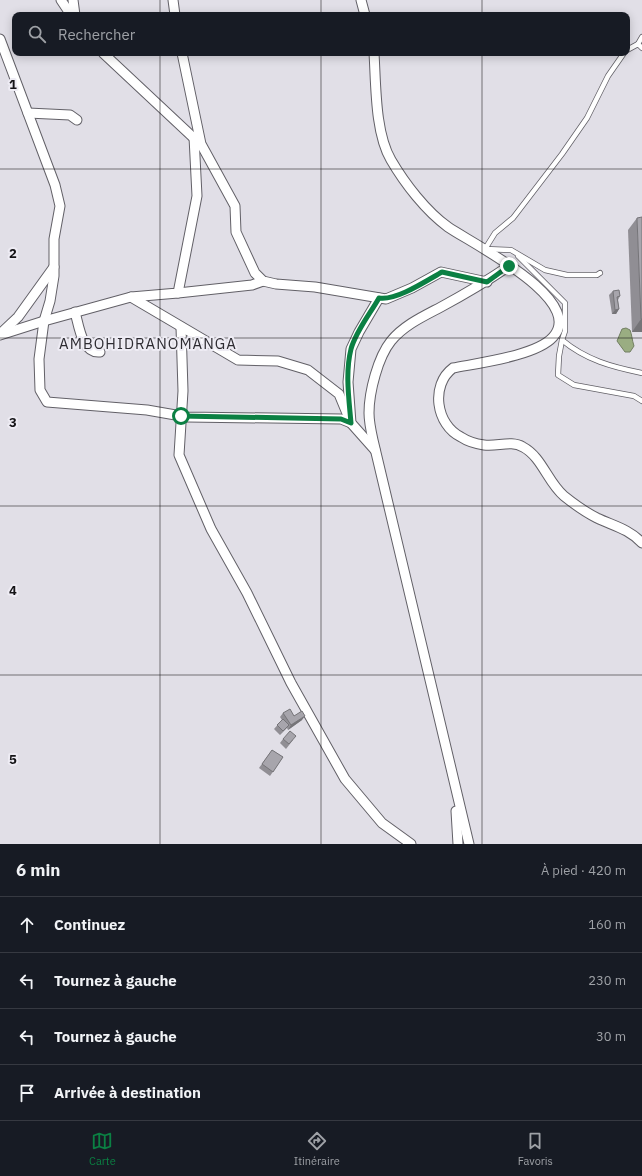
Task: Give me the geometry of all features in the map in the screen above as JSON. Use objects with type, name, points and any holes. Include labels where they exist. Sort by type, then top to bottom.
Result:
[{"type":"street","points":[[61,0],[69,12]]},
{"type":"street","points":[[74,0],[75,12]]},
{"type":"street","points":[[173,0],[175,12]]},
{"type":"street","points":[[361,0],[364,12]]},
{"type":"street","points":[[0,39],[55,185],[60,206],[54,239],[54,267],[50,301],[44,320],[39,359],[40,390],[47,402],[147,410],[181,416],[341,419],[351,423]]},
{"type":"street","points":[[106,56],[201,144]]},
{"type":"street","points":[[183,56],[201,144],[234,206],[236,232],[255,273],[263,281],[276,284],[315,287],[386,299],[393,297],[442,272],[487,282]]},
{"type":"street","points":[[374,56],[379,119],[383,139],[390,160],[411,189],[448,227],[485,249],[538,288],[555,307],[559,317],[557,332],[546,343],[511,356],[452,368],[440,384],[439,403],[445,424],[461,437],[477,443],[484,445],[511,444],[523,447],[530,451],[563,494],[597,518],[633,534],[642,543]]},
{"type":"street","points":[[28,113],[70,115],[77,120]]},
{"type":"street","points":[[178,293],[197,196],[194,137]]},
{"type":"street","points":[[469,844],[376,451],[369,413],[375,376],[386,349],[391,341],[408,325],[487,282],[509,266]]},
{"type":"street","points":[[0,335],[18,317],[54,267]]},
{"type":"street","points":[[0,335],[44,320],[131,297],[252,286],[263,281]]},
{"type":"street","points":[[131,297],[238,360],[278,362],[308,370],[339,394],[351,423],[376,451]]},
{"type":"street","points":[[351,423],[348,382],[351,349],[379,298]]},
{"type":"street","points":[[75,312],[88,349],[94,352],[100,352]]},
{"type":"street","points":[[181,327],[183,391],[179,455],[212,529],[247,593],[291,683],[345,779],[382,823],[411,844]]},
{"type":"street","points":[[455,790],[458,844]]},
{"type":"lane","points":[[630,49],[640,46],[642,37]]},
{"type":"lane","points":[[600,273],[597,275],[567,275],[545,270],[511,250],[485,249],[495,233],[512,218],[562,154],[587,118],[608,76],[622,56]]},
{"type":"lane","points":[[511,250],[565,303],[565,331],[558,356],[558,375],[574,385],[634,396],[642,401]]},
{"type":"lane","points":[[562,340],[590,359],[619,369],[642,373]]},
{"type":"shaded area","points":[[626,328],[630,330],[634,346],[630,352],[625,352],[617,341],[622,329]]},
{"type":"building","points":[[642,217],[642,319],[641,319],[637,218]]},
{"type":"building","points":[[619,290],[620,296],[617,297],[619,309],[615,310],[613,291]]},
{"type":"building","points":[[290,709],[294,716],[302,711],[305,716],[291,725],[283,713]]},
{"type":"building","points":[[283,719],[289,725],[283,731],[277,725]]},
{"type":"building","points":[[290,731],[296,736],[289,744],[283,739]]},
{"type":"building","points":[[272,750],[283,757],[273,772],[262,764]]},
{"type":"district","name":"AMBOHIDRANOMANGA","points":[[148,343]]},
{"type":"route","points":[[181,416],[187,418],[341,419],[351,423],[348,382],[351,349],[379,298],[386,299],[412,288],[442,272],[487,282],[509,266]]}]
